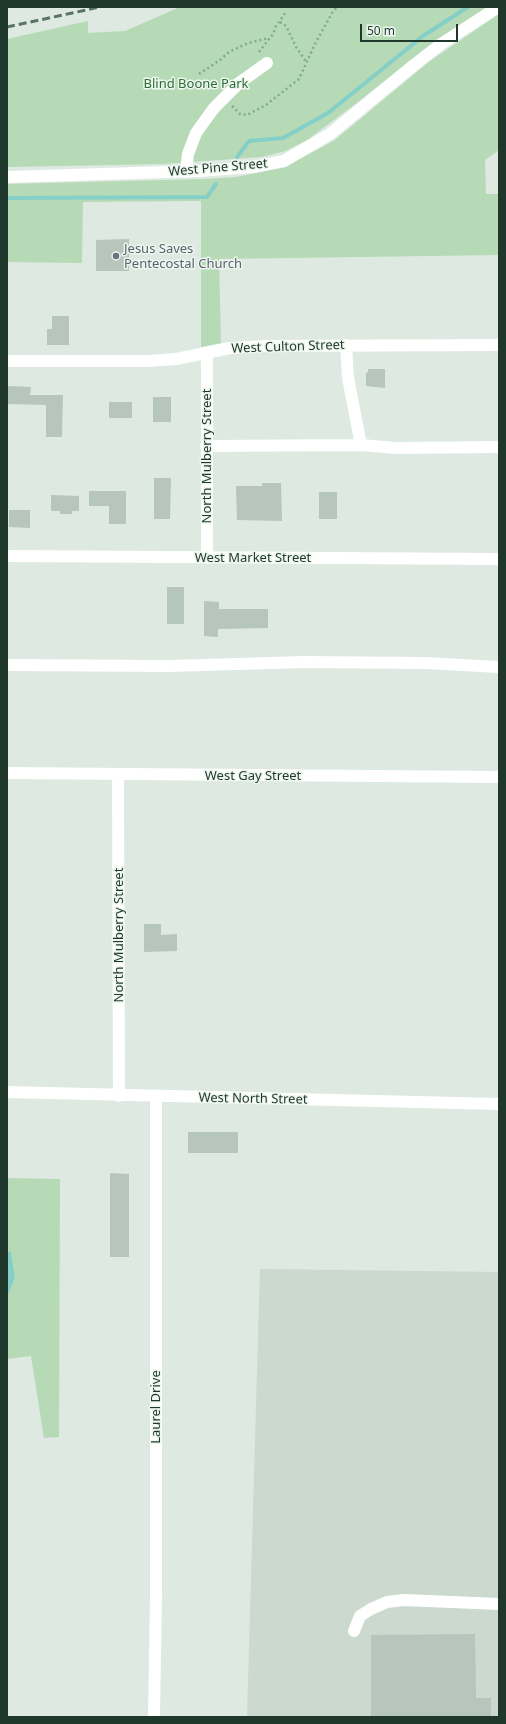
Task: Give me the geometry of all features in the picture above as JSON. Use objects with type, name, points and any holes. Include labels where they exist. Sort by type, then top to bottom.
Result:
[{"type":"street","name":"West Pine Street","points":[[7,177],[186,172],[253,167],[284,161],[330,134],[441,44],[498,7]]},
{"type":"street","points":[[186,172],[188,154],[196,133],[214,108],[239,83],[267,63]]},
{"type":"street","name":"West Culton Street","points":[[7,361],[150,361],[176,359],[248,346],[499,344]]},
{"type":"street","points":[[346,346],[348,378],[360,445]]},
{"type":"street","name":"North Mulberry Street","points":[[207,353],[207,558]]},
{"type":"street","points":[[206,446],[360,445],[396,448],[499,447]]},
{"type":"street","name":"West Market Street","points":[[7,556],[499,559]]},
{"type":"street","points":[[7,665],[170,666],[304,662],[425,663],[499,667]]},
{"type":"street","name":"West Gay Street","points":[[7,773],[499,777]]},
{"type":"street","name":"North Mulberry Street","points":[[118,775],[119,1096]]},
{"type":"street","name":"West North Street","points":[[7,1092],[119,1096],[499,1104]]},
{"type":"street","name":"Laurel Drive","points":[[154,1717],[156,1595],[156,1096]]},
{"type":"street","points":[[354,1631],[360,1616],[387,1602],[404,1600],[499,1604]]},
{"type":"path","points":[[236,112],[247,115],[266,105],[299,79],[332,13],[337,7]]},
{"type":"path","points":[[259,52],[268,38],[273,34],[286,12]]},
{"type":"path","points":[[280,22],[286,26],[296,47],[304,60],[307,61]]},
{"type":"path","points":[[200,74],[229,52],[248,43],[268,38]]},
{"type":"shaded area","points":[[260,1269],[499,1272],[499,1717],[247,1717]]},
{"type":"green space","name":"Blind Boone Park","points":[[180,7],[488,7],[424,50],[307,140],[285,151],[262,157],[163,164],[7,167],[7,39],[88,21],[88,33],[125,31]]},
{"type":"green space","points":[[499,14],[499,150],[485,160],[486,194],[499,194],[499,255],[219,259],[221,343],[201,347],[201,201],[83,202],[82,263],[7,262],[7,184],[204,179],[236,177],[285,167],[335,140],[430,61]]},
{"type":"green space","points":[[7,1178],[60,1179],[59,1437],[44,1438],[31,1356],[7,1359],[7,1297],[15,1278],[11,1251],[7,1253]]},
{"type":"water","points":[[11,1251],[15,1278],[7,1297],[7,1253]]},
{"type":"building","name":"Jesus Saves Pentecostal Church","points":[[129,239],[129,271],[96,271],[96,240]]},
{"type":"building","points":[[52,316],[69,316],[69,345],[47,345],[47,329],[52,329]]},
{"type":"building","points":[[368,369],[385,369],[385,388],[366,386],[366,373],[368,372]]},
{"type":"building","points":[[7,386],[31,387],[30,395],[63,395],[62,437],[46,437],[46,405],[8,404]]},
{"type":"building","points":[[153,397],[171,397],[171,422],[153,422]]},
{"type":"building","points":[[109,402],[132,402],[132,418],[109,418]]},
{"type":"building","points":[[154,478],[171,478],[170,519],[154,519]]},
{"type":"building","points":[[262,483],[281,483],[282,521],[237,520],[236,486],[262,486]]},
{"type":"building","points":[[89,491],[126,491],[126,524],[109,524],[109,506],[89,506]]},
{"type":"building","points":[[319,492],[337,492],[337,519],[319,519]]},
{"type":"building","points":[[51,495],[79,496],[79,511],[72,511],[72,514],[60,514],[60,511],[51,511]]},
{"type":"building","points":[[9,510],[30,510],[30,528],[9,527]]},
{"type":"building","points":[[167,587],[184,587],[184,624],[167,624]]},
{"type":"building","points":[[204,601],[219,602],[219,609],[268,609],[268,628],[218,629],[218,637],[204,636]]},
{"type":"building","points":[[144,924],[161,924],[161,935],[177,934],[177,951],[144,952]]},
{"type":"building","points":[[188,1132],[238,1132],[238,1153],[188,1153]]},
{"type":"building","points":[[110,1173],[129,1174],[129,1257],[110,1257]]},
{"type":"building","points":[[475,1634],[476,1698],[491,1698],[491,1717],[371,1717],[371,1635]]},
{"type":"waterway","points":[[237,157],[249,141],[283,138],[328,113],[423,36],[468,7]]},
{"type":"waterway","points":[[7,198],[207,197],[216,184]]},
{"type":"railway","points":[[7,27],[100,7]]},
{"type":"place","name":"Jesus Saves Pentecostal Church","points":[[116,256]]}]
